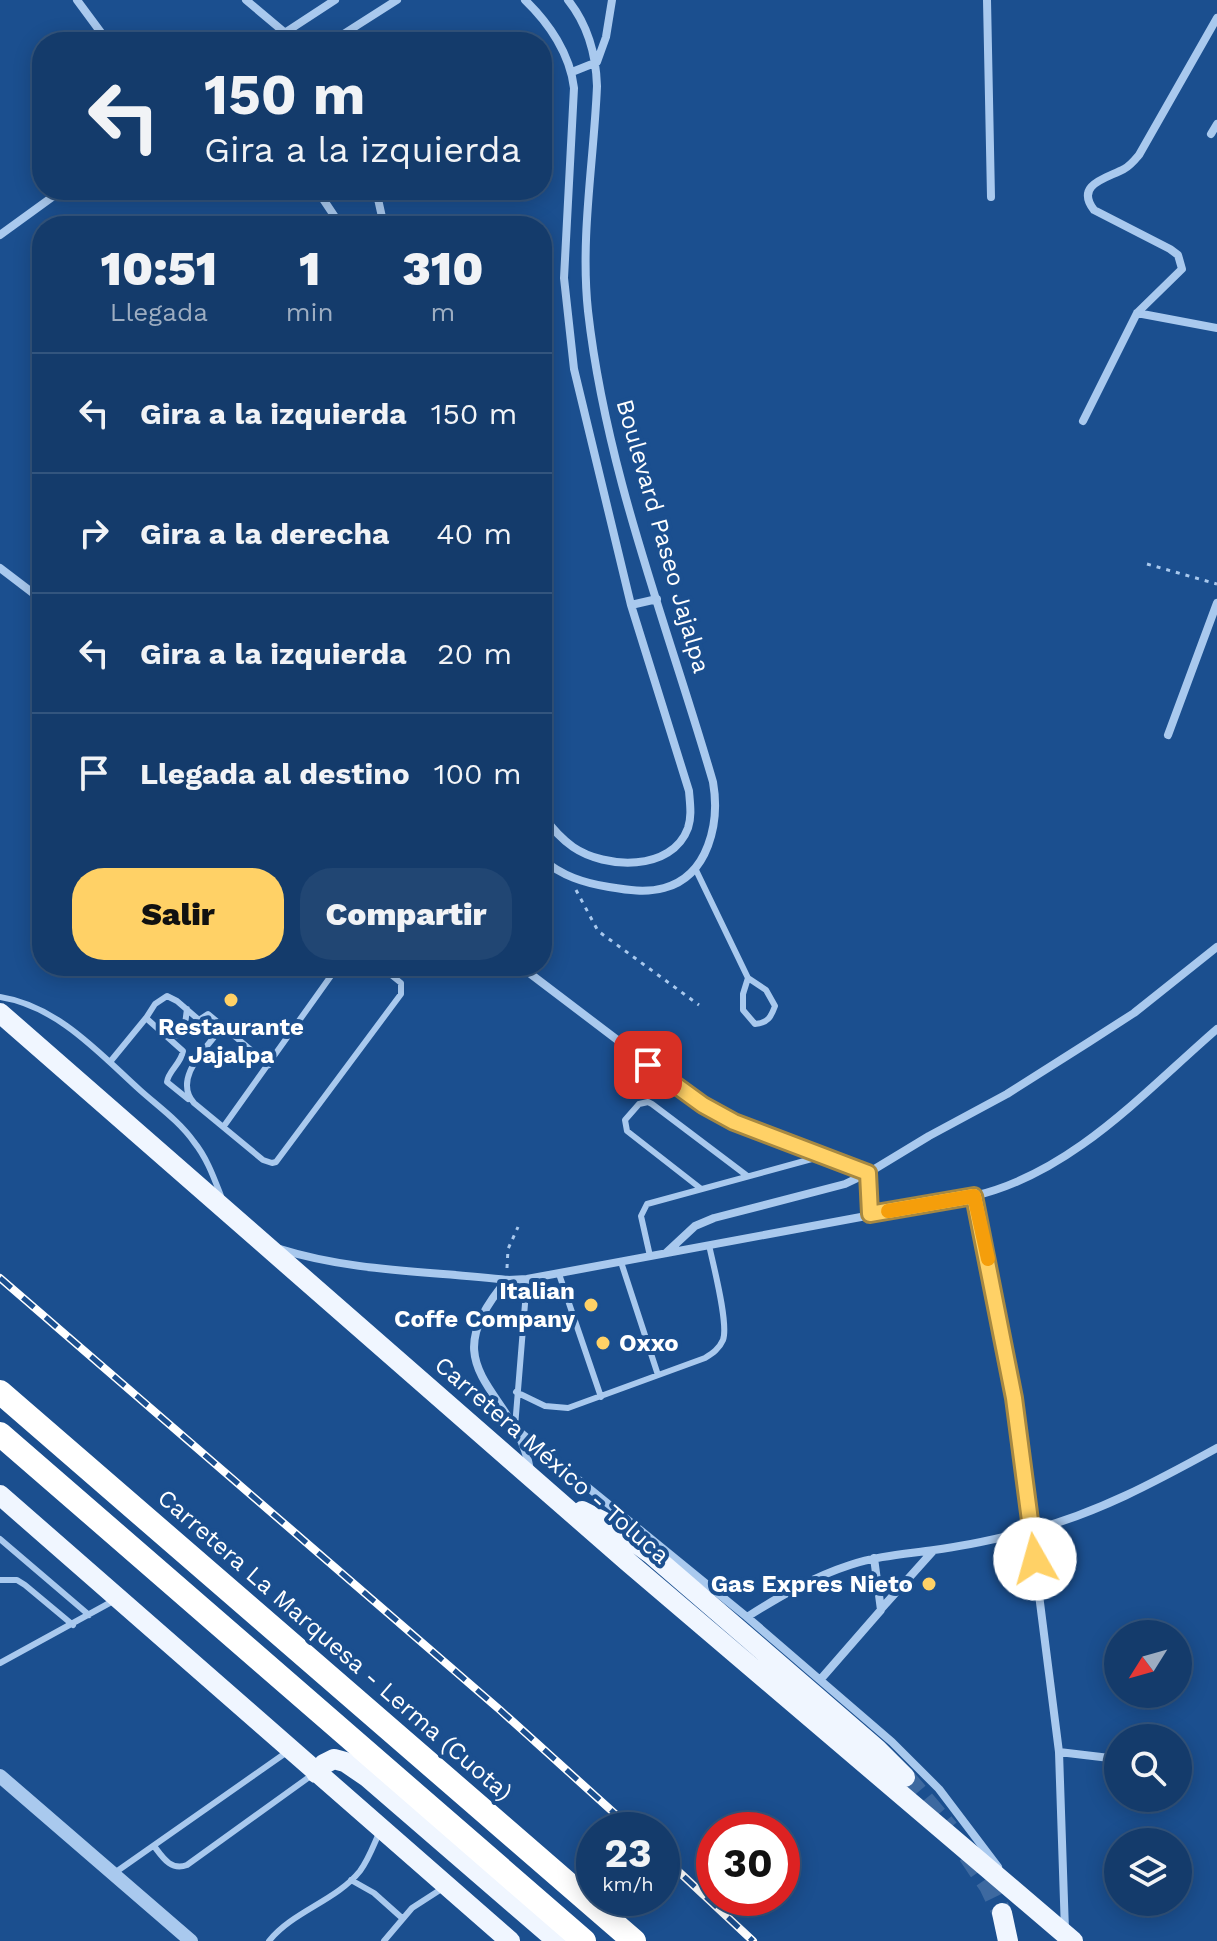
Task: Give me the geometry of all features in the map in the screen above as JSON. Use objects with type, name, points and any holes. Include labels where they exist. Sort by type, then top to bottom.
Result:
[{"type":"highway","name":"Carretera La Marquesa - Lerma (Cuota)","points":[[0,1392],[634,1941]]},
{"type":"highway","points":[[0,1434],[584,1941]]},
{"type":"main road","name":"Carretera México - Toluca","points":[[0,1013],[568,1508],[1069,1938]]},
{"type":"main road","points":[[0,1495],[510,1941]]},
{"type":"main road","points":[[568,1508],[614,1527],[651,1554],[877,1749],[905,1777]]},
{"type":"main road","points":[[589,1515],[617,1518],[639,1527]]},
{"type":"main road","points":[[316,1773],[334,1759],[345,1762],[367,1777],[557,1941]]},
{"type":"main road","points":[[1002,1913],[1008,1941]]},
{"type":"street","points":[[77,0],[101,32]]},
{"type":"street","points":[[246,0],[286,32],[335,0]]},
{"type":"street","points":[[347,32],[397,0]]},
{"type":"street","points":[[525,0],[542,16],[551,32]]},
{"type":"street","name":"Boulevard Paseo Jajalpa","points":[[568,0],[590,38],[597,62],[587,242],[588,311],[616,454],[709,766],[716,801],[711,838],[695,868]]},
{"type":"street","points":[[572,72],[597,62],[606,37],[612,0]]},
{"type":"street","points":[[987,0],[991,197]]},
{"type":"street","points":[[1083,421],[1137,313],[1182,269],[1178,255],[1170,249],[1094,210],[1089,198],[1091,188],[1096,181],[1134,162],[1217,18]]},
{"type":"street","points":[[552,35],[572,72],[574,88],[564,239],[569,342],[631,605],[689,791],[691,812],[688,829],[680,842],[668,853],[653,860],[612,861],[595,858],[574,848],[552,828]]},
{"type":"street","points":[[1211,134],[1217,124]]},
{"type":"street","points":[[0,235],[47,200]]},
{"type":"street","points":[[1137,313],[1217,328]]},
{"type":"street","points":[[0,568],[32,592]]},
{"type":"street","points":[[631,605],[657,599]]},
{"type":"street","points":[[1168,735],[1217,603]]},
{"type":"street","points":[[552,866],[586,884],[648,891],[682,880],[695,868]]},
{"type":"street","points":[[666,1253],[695,1226],[714,1218],[845,1184],[868,1173],[1007,1094],[1134,1013],[1217,947]]},
{"type":"street","points":[[533,976],[703,1105],[759,1133],[868,1173]]},
{"type":"street","points":[[267,1245],[334,1262],[507,1280],[527,1279],[974,1196],[1028,1179],[1067,1156],[1217,1029]]},
{"type":"street","points":[[868,1173],[870,1214]]},
{"type":"street","points":[[974,1196],[1006,1356],[1032,1530],[1059,1752],[1069,1938]]},
{"type":"street","points":[[507,1280],[482,1312],[474,1345],[478,1370],[515,1428],[525,1450],[530,1475]]},
{"type":"street","points":[[515,1428],[639,1527],[892,1742],[939,1789],[1023,1899]]},
{"type":"street","points":[[747,1617],[813,1579],[874,1558],[975,1544],[1083,1514],[1122,1498],[1217,1448]]},
{"type":"street","points":[[820,1680],[933,1551]]},
{"type":"street","points":[[874,1558],[881,1610]]},
{"type":"street","points":[[1059,1752],[1104,1757]]},
{"type":"street","points":[[0,1776],[191,1941]]},
{"type":"lane","points":[[695,868],[748,978],[766,990],[775,1006],[772,1016],[763,1023],[755,1024],[743,1010],[743,994],[748,978]]},
{"type":"lane","points":[[224,1126],[331,976]]},
{"type":"lane","points":[[146,1018],[183,1051],[167,1082],[263,1160],[276,1162],[401,994],[401,983],[392,976]]},
{"type":"lane","points":[[110,1062],[158,1000],[167,996],[199,1020],[208,1014],[269,1065]]},
{"type":"lane","points":[[0,997],[27,1004],[69,1027],[195,1142],[209,1166],[227,1211]]},
{"type":"lane","points":[[168,1036],[184,1032],[187,1009]]},
{"type":"lane","points":[[194,1103],[186,1091],[186,1080],[222,1027]]},
{"type":"lane","points":[[700,1188],[627,1131],[625,1120],[639,1104],[652,1104],[746,1175]]},
{"type":"lane","points":[[650,1256],[641,1216],[643,1209],[654,1200],[822,1156]]},
{"type":"lane","points":[[516,1392],[545,1406],[568,1408],[705,1358],[715,1351],[722,1343],[725,1327],[709,1244]]},
{"type":"lane","points":[[621,1262],[658,1375]]},
{"type":"lane","points":[[559,1274],[601,1397]]},
{"type":"lane","points":[[515,1428],[527,1279]]},
{"type":"lane","points":[[0,1539],[89,1615]]},
{"type":"lane","points":[[0,1580],[17,1580],[73,1625]]},
{"type":"lane","points":[[0,1663],[118,1598]]},
{"type":"lane","points":[[113,1874],[291,1749]]},
{"type":"lane","points":[[154,1846],[170,1865],[187,1865],[316,1773]]},
{"type":"lane","points":[[269,1941],[285,1926],[351,1880],[364,1865],[381,1828]]},
{"type":"lane","points":[[351,1880],[374,1893],[402,1918]]},
{"type":"lane","points":[[384,1941],[402,1918],[447,1885]]},
{"type":"path","points":[[1147,564],[1217,584]]},
{"type":"path","points":[[568,877],[598,931],[699,1005]]},
{"type":"path","points":[[507,1280],[508,1249],[518,1227]]},
{"type":"tunnel","points":[[905,1777],[949,1829]]},
{"type":"tunnel","points":[[968,1855],[989,1886],[1002,1913]]},
{"type":"railway","points":[[0,1278],[500,1710],[613,1812]]},
{"type":"railway","points":[[680,1873],[753,1941]]},
{"type":"slow traffic","points":[[888,1211],[974,1196],[988,1259]]},
{"type":"place","name":"Restaurante Jajalpa","points":[[231,1000]]},
{"type":"place","name":"Italian Coffe Company","points":[[591,1305]]},
{"type":"place","name":"Oxxo","points":[[603,1343]]},
{"type":"place","name":"Gas Expres Nieto","points":[[929,1584]]},
{"type":"route","points":[[648,1065],[703,1105],[734,1122],[868,1173],[871,1185],[870,1214],[974,1196],[1014,1398],[1035,1559]]}]
